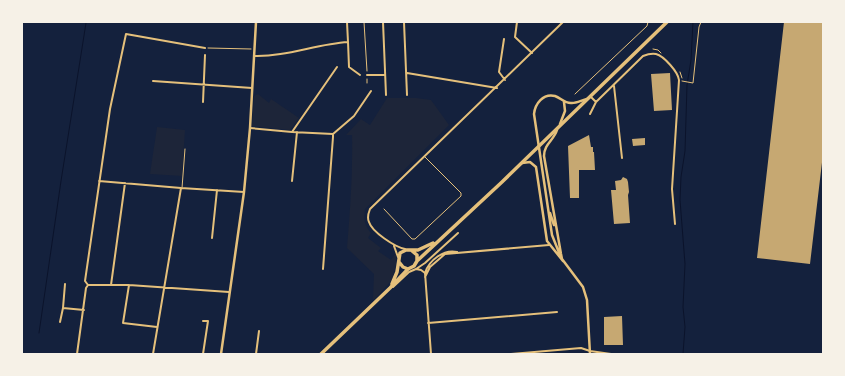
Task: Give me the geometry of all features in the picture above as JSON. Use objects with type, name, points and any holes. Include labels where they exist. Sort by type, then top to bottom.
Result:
[{"type":"main road","points":[[321,354],[667,22]]},
{"type":"main road","points":[[390,288],[397,272],[403,251],[424,248],[438,241]]},
{"type":"main road","points":[[410,250],[416,255],[417,261]]},
{"type":"main road","points":[[399,261],[403,267],[408,269]]},
{"type":"street","points":[[221,354],[244,192],[250,128],[256,22]]},
{"type":"street","points":[[347,22],[349,67],[360,75]]},
{"type":"street","points":[[383,22],[386,95]]},
{"type":"street","points":[[404,22],[407,95]]},
{"type":"street","points":[[517,22],[515,37],[532,53]]},
{"type":"street","points":[[410,250],[394,245],[373,229],[368,221],[370,209],[497,88],[563,22]]},
{"type":"street","points":[[88,285],[85,281],[99,181],[110,109],[126,34],[205,48]]},
{"type":"street","points":[[504,40],[499,72],[505,80]]},
{"type":"street","points":[[254,56],[268,56],[330,43],[348,42]]},
{"type":"street","points":[[203,102],[205,54]]},
{"type":"street","points":[[590,114],[596,102],[644,56],[648,54],[660,56],[677,73],[679,80],[672,189],[675,224]]},
{"type":"street","points":[[292,132],[337,67]]},
{"type":"street","points":[[407,72],[497,88]]},
{"type":"street","points":[[367,75],[385,75]]},
{"type":"street","points":[[153,81],[252,88]]},
{"type":"street","points":[[614,85],[622,158]]},
{"type":"street","points":[[250,128],[333,134],[354,116],[372,91]]},
{"type":"street","points":[[565,263],[555,245],[552,235],[534,114],[536,106],[544,97],[555,96],[564,102],[572,103],[589,97],[596,102]]},
{"type":"street","points":[[564,102],[565,111],[555,136],[548,143],[544,153],[562,259],[583,287],[588,300],[590,353]]},
{"type":"street","points":[[292,180],[297,132]]},
{"type":"street","points":[[323,269],[333,134]]},
{"type":"street","points":[[520,164],[530,162],[536,167],[547,241],[565,263]]},
{"type":"street","points":[[99,181],[181,189],[244,192]]},
{"type":"street","points":[[111,285],[125,183]]},
{"type":"street","points":[[153,354],[181,189]]},
{"type":"street","points":[[212,238],[217,190]]},
{"type":"street","points":[[548,207],[557,235]]},
{"type":"street","points":[[386,292],[409,272],[425,263],[458,232]]},
{"type":"street","points":[[425,276],[430,267],[443,255],[458,252],[555,245],[558,242]]},
{"type":"street","points":[[394,245],[397,250],[399,261]]},
{"type":"street","points":[[431,354],[425,273],[428,265],[442,253],[453,251],[458,252]]},
{"type":"street","points":[[416,269],[425,273]]},
{"type":"street","points":[[60,322],[65,284]]},
{"type":"street","points":[[88,285],[130,285],[229,292]]},
{"type":"street","points":[[78,354],[86,288],[88,285]]},
{"type":"street","points":[[130,285],[123,323],[157,327]]},
{"type":"street","points":[[63,308],[84,310]]},
{"type":"street","points":[[428,323],[557,312]]},
{"type":"street","points":[[203,321],[208,321],[203,354]]},
{"type":"street","points":[[256,354],[259,330]]},
{"type":"street","points":[[511,354],[581,348],[590,353],[611,354]]},
{"type":"lane","points":[[574,94],[647,26],[648,22]]},
{"type":"lane","points":[[181,189],[185,149]]},
{"type":"lane","points":[[384,209],[412,239],[415,240],[461,194],[425,156]]},
{"type":"path","points":[[364,22],[367,83]]},
{"type":"path","points":[[682,82],[693,83],[699,27],[701,22]]},
{"type":"path","points":[[205,48],[255,49]]},
{"type":"shaded area","points":[[258,94],[269,103],[271,99],[299,118],[290,130],[252,126],[254,96]]},
{"type":"shaded area","points":[[387,98],[416,98],[431,100],[449,125],[365,209],[365,222],[371,233],[368,238],[381,248],[378,251],[391,260],[396,253],[396,265],[392,280],[374,300],[374,274],[347,248],[351,192],[352,135],[346,135],[361,119],[370,125]]},
{"type":"shaded area","points":[[157,127],[185,130],[182,176],[150,174]]},
{"type":"building","points":[[784,22],[823,22],[823,154],[810,264],[757,258]]},
{"type":"building","points":[[670,73],[672,110],[654,111],[651,74]]},
{"type":"building","points":[[589,135],[591,147],[593,147],[594,152],[595,170],[579,170],[579,198],[570,198],[568,146]]},
{"type":"building","points":[[645,138],[645,145],[633,146],[632,139]]},
{"type":"building","points":[[623,177],[627,179],[628,182],[630,223],[614,224],[611,190],[616,190],[615,181],[621,180]]},
{"type":"building","points":[[622,316],[623,345],[604,345],[604,317]]},
{"type":"waterway","points":[[683,354],[685,327],[683,307],[685,264],[680,200],[681,177],[685,151],[687,85],[691,60],[693,22]]},
{"type":"waterway","points":[[39,333],[86,23]]}]
